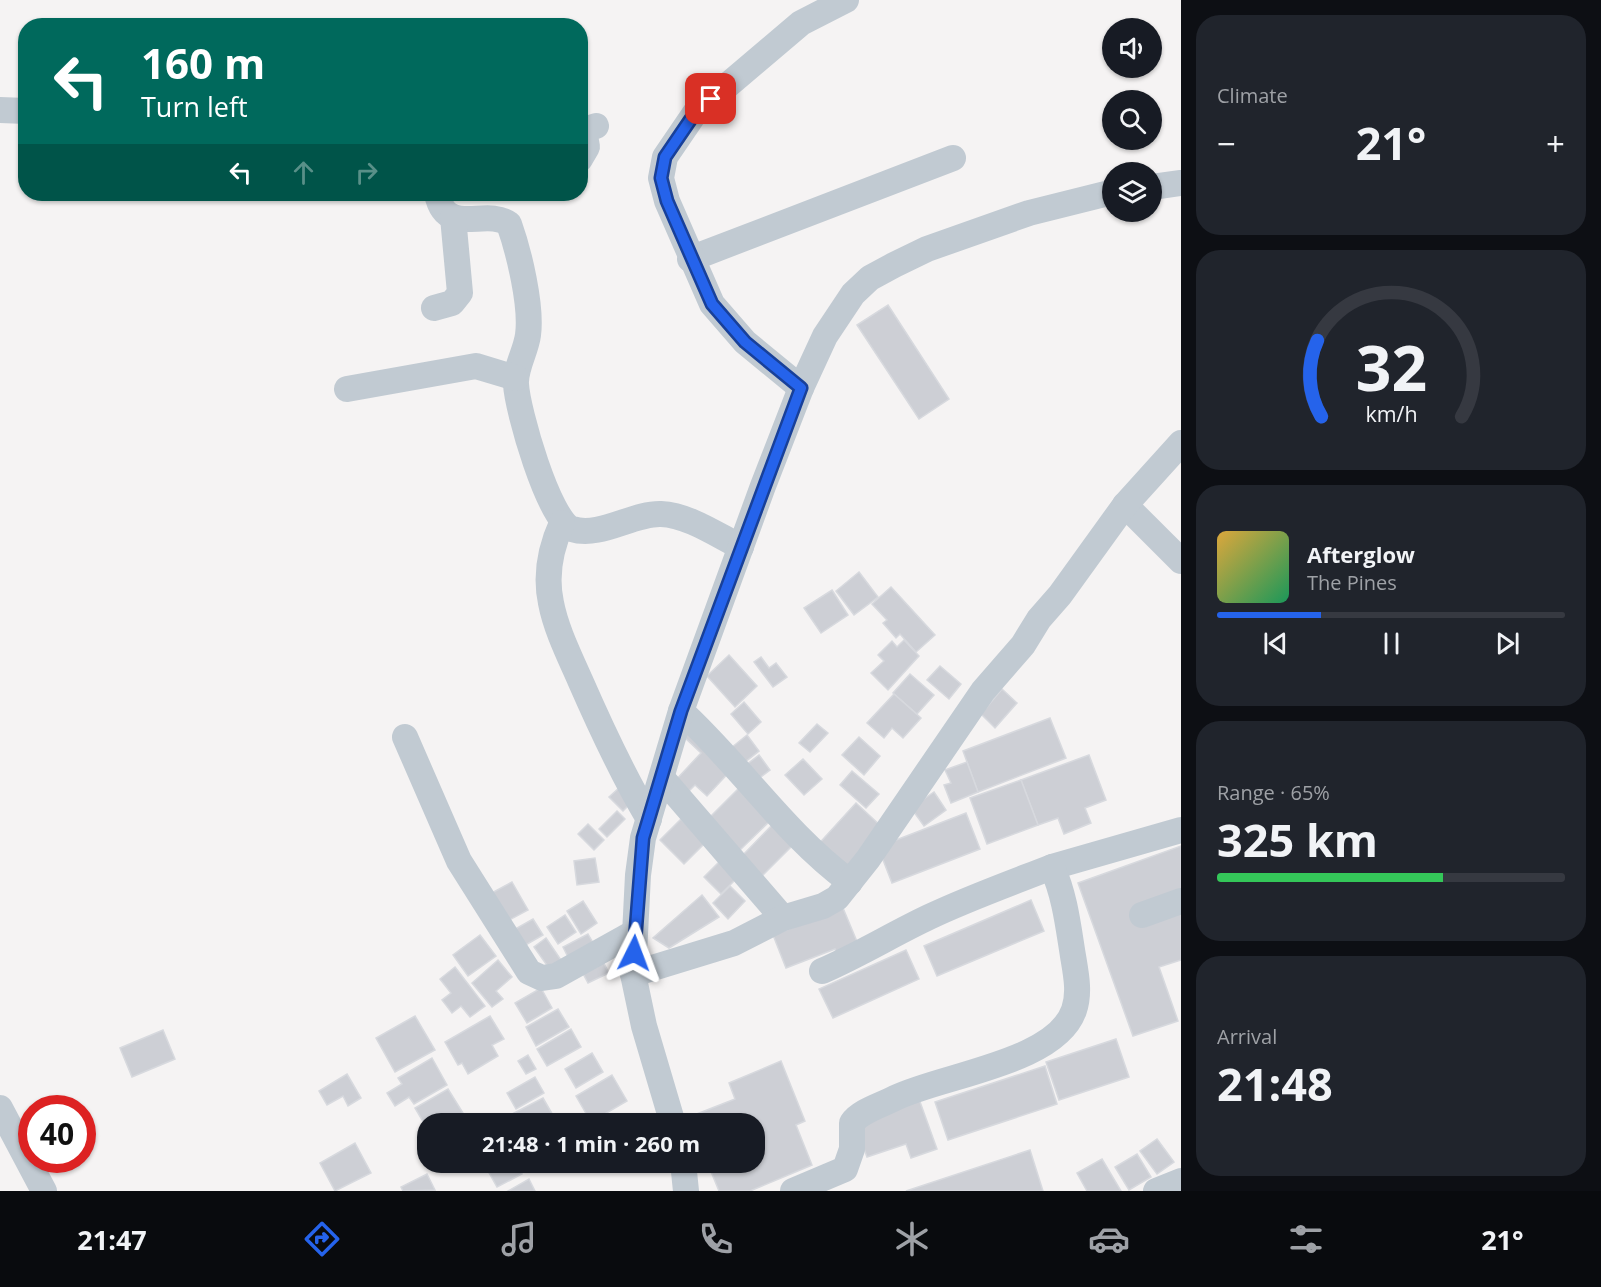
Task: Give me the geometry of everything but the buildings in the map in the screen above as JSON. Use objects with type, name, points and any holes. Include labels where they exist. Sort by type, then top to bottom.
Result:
[{"type":"street","points":[[801,388],[745,342],[712,304],[690,259],[667,201],[661,178],[665,157],[670,147],[695,113],[801,23],[846,0]]},
{"type":"street","points":[[0,110],[18,111]]},
{"type":"street","points":[[588,129],[596,126]]},
{"type":"street","points":[[690,259],[953,158]]},
{"type":"street","points":[[1162,186],[1181,183]]},
{"type":"street","points":[[670,1113],[644,1026],[633,974],[638,875],[643,838],[681,711],[801,388],[839,311],[870,278],[927,249],[1029,213],[1102,195]]},
{"type":"street","points":[[439,201],[440,206],[453,217],[497,220],[509,224],[526,302],[528,332],[516,378],[530,448],[562,523],[577,530],[595,529],[662,514],[681,518],[741,547]]},
{"type":"street","points":[[434,308],[452,303],[460,293],[453,217]]},
{"type":"street","points":[[347,389],[476,366],[516,378]]},
{"type":"street","points":[[633,974],[734,943],[783,918],[823,906],[837,898],[983,691],[1023,645],[1039,619],[1060,595],[1125,505],[1181,443]]},
{"type":"street","points":[[1125,505],[1181,561]]},
{"type":"street","points":[[562,523],[554,541],[549,565],[550,602],[570,656],[600,725],[626,781],[649,819]]},
{"type":"street","points":[[681,711],[714,741],[818,856],[850,882]]},
{"type":"street","points":[[405,737],[459,861],[529,972],[542,978],[556,976],[635,932]]},
{"type":"street","points":[[662,778],[783,918]]},
{"type":"street","points":[[822,971],[855,957],[927,918],[985,892],[1053,867],[1181,830]]},
{"type":"street","points":[[793,1191],[848,1180],[854,1120],[917,1088],[1030,1053],[1059,1035],[1074,1012],[1078,993],[1064,895],[1053,867]]},
{"type":"street","points":[[1142,915],[1181,901]]},
{"type":"street","points":[[0,1108],[44,1191]]},
{"type":"street","points":[[685,1173],[687,1191]]},
{"type":"street","points":[[1156,1191],[1181,1181]]},
{"type":"route","points":[[634,953],[638,875],[643,838],[681,711],[801,388],[745,342],[712,304],[690,259],[667,201],[661,178],[665,157],[695,113],[711,99]]}]
